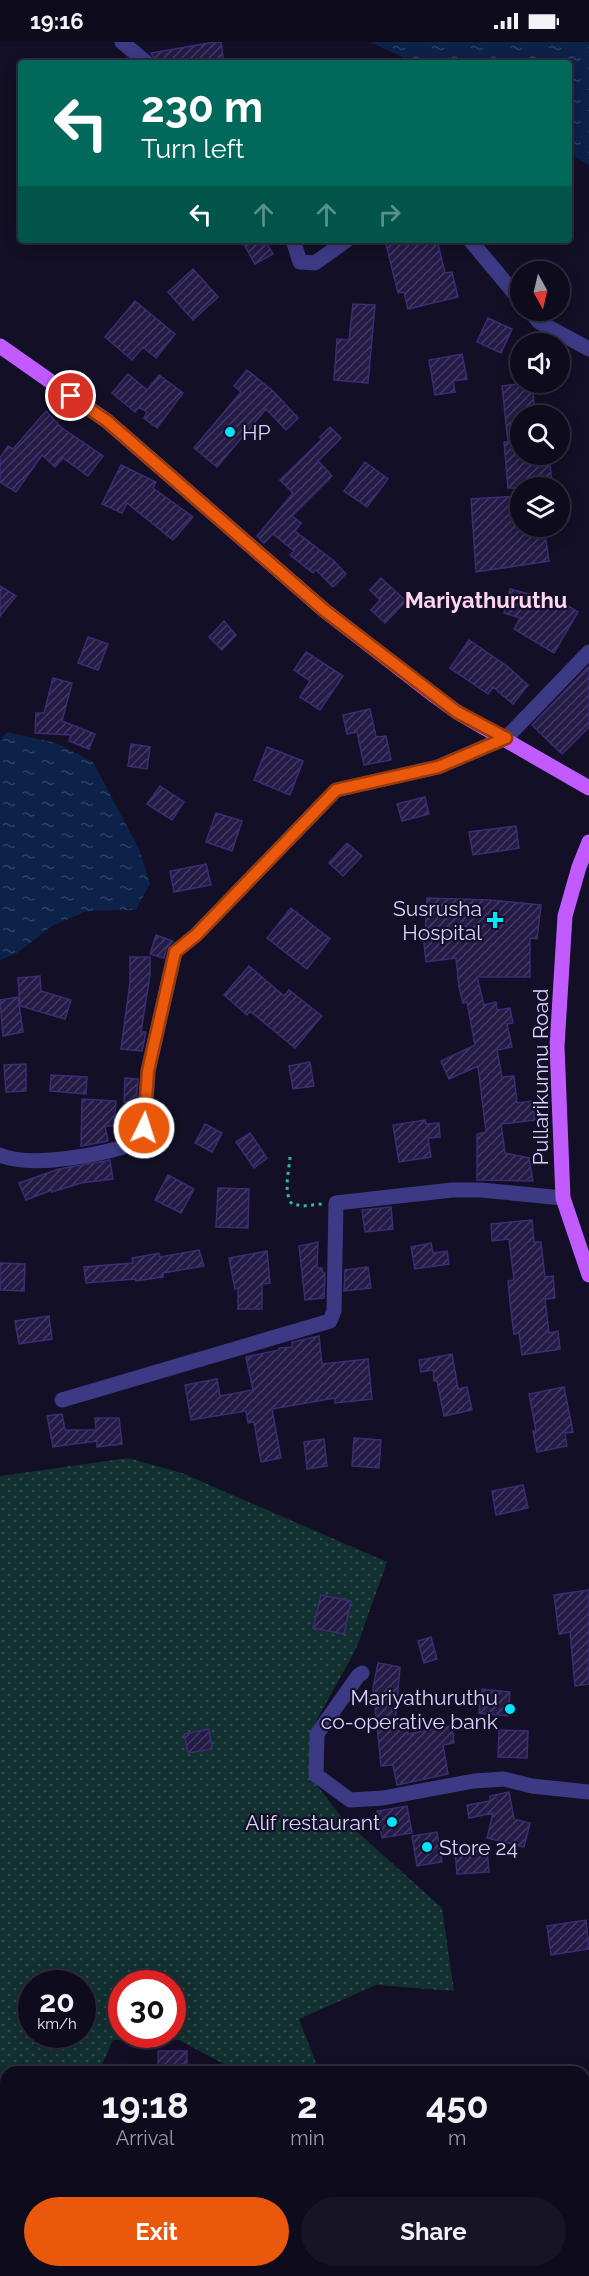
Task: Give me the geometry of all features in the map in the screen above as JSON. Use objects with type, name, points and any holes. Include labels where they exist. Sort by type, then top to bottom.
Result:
[{"type":"main road","points":[[0,346],[107,421],[324,610],[457,712],[506,738],[589,788]]},
{"type":"main road","name":"Pullarikunnu Road","points":[[589,842],[579,867],[566,916],[557,1046],[563,1198],[589,1275]]},
{"type":"street","points":[[122,42],[143,60]]},
{"type":"street","points":[[294,243],[300,262],[315,263],[342,243]]},
{"type":"street","points":[[472,243],[510,288]]},
{"type":"street","points":[[538,321],[589,349]]},
{"type":"street","points":[[0,1155],[9,1159],[53,1159],[104,1153],[138,1142],[144,1128],[148,1071],[175,952],[196,935],[336,790],[438,767],[506,738],[589,652]]},
{"type":"street","points":[[62,1400],[330,1321],[334,1311],[336,1203],[462,1190],[563,1198]]},
{"type":"street","points":[[362,1673],[316,1734],[316,1775],[350,1800],[382,1798],[474,1781],[504,1779],[532,1786],[589,1792]]},
{"type":"path","points":[[290,1157],[287,1193],[292,1204],[303,1206],[336,1203]]},
{"type":"green space","points":[[128,1458],[182,1473],[387,1562],[356,1649],[310,1732],[309,1775],[343,1819],[442,1908],[454,1991],[376,1985],[299,2019],[317,2066],[228,2066],[186,2044],[186,1970],[108,1970],[109,2048],[101,2066],[0,2066],[0,1476]]},
{"type":"water","points":[[370,42],[589,42],[589,165],[572,155],[572,60],[409,60]]},
{"type":"water","points":[[7,732],[56,743],[93,762],[139,849],[150,884],[136,910],[87,911],[52,926],[17,953],[0,960],[0,740]]},
{"type":"building","points":[[221,42],[224,60],[155,60],[151,53]]},
{"type":"building","points":[[267,243],[273,254],[255,264],[244,244]]},
{"type":"building","points":[[386,243],[438,243],[445,273],[452,272],[458,297],[408,309],[404,292],[398,293]]},
{"type":"building","points":[[193,269],[218,297],[193,320],[168,292]]},
{"type":"building","points":[[135,301],[175,334],[156,358],[143,347],[132,360],[105,337]]},
{"type":"building","points":[[353,304],[375,305],[368,383],[334,380],[337,339],[349,340]]},
{"type":"building","points":[[488,318],[512,329],[501,353],[477,342]]},
{"type":"building","points":[[462,354],[467,379],[453,381],[455,392],[435,395],[429,360]]},
{"type":"building","points":[[247,370],[274,392],[298,418],[286,430],[266,409],[217,467],[194,448],[241,392],[234,386]]},
{"type":"building","points":[[128,374],[147,390],[159,375],[183,393],[157,428],[144,418],[147,412],[139,407],[135,412],[112,393]]},
{"type":"building","points":[[510,385],[510,393],[533,393],[534,405],[510,405],[510,465],[550,465],[551,477],[510,477],[510,488],[508,488],[504,442],[508,442],[502,386]]},
{"type":"building","points":[[46,411],[62,428],[103,456],[88,476],[63,458],[55,467],[42,455],[16,492],[0,482],[0,458],[8,446],[13,449]]},
{"type":"building","points":[[330,427],[341,438],[318,461],[332,476],[292,516],[301,523],[295,531],[334,561],[346,574],[333,587],[316,570],[313,573],[290,555],[294,551],[273,534],[264,543],[257,536],[293,493],[280,480],[322,439],[320,437]]},
{"type":"building","points":[[365,462],[388,479],[367,507],[344,491]]},
{"type":"building","points":[[121,465],[156,482],[153,488],[193,517],[173,540],[127,503],[122,513],[102,504]]},
{"type":"building","points":[[510,497],[510,537],[546,537],[549,561],[476,572],[471,499]]},
{"type":"building","points":[[381,578],[406,601],[385,623],[371,610],[380,600],[370,590]]},
{"type":"building","points":[[0,586],[16,596],[0,616]]},
{"type":"building","points":[[510,589],[548,599],[559,606],[562,602],[578,612],[554,653],[514,629],[520,618],[504,613]]},
{"type":"building","points":[[224,621],[236,635],[222,650],[209,637]]},
{"type":"building","points":[[88,637],[108,644],[98,670],[78,663]]},
{"type":"building","points":[[469,640],[507,666],[528,685],[513,704],[493,687],[488,694],[450,668]]},
{"type":"building","points":[[306,652],[343,676],[320,710],[300,697],[310,681],[294,670]]},
{"type":"building","points":[[589,666],[589,727],[562,754],[532,725]]},
{"type":"building","points":[[53,678],[72,683],[62,721],[95,734],[89,749],[69,741],[71,735],[35,733],[36,713],[44,713]]},
{"type":"building","points":[[370,709],[376,737],[386,736],[391,760],[364,765],[357,732],[347,734],[343,715]]},
{"type":"building","points":[[131,744],[150,747],[147,769],[128,766]]},
{"type":"building","points":[[267,747],[303,761],[290,795],[254,780]]},
{"type":"building","points":[[160,786],[184,802],[172,820],[147,804]]},
{"type":"building","points":[[425,797],[429,814],[402,821],[397,804]]},
{"type":"building","points":[[216,813],[242,821],[232,851],[206,842]]},
{"type":"building","points":[[516,826],[519,848],[473,855],[469,832]]},
{"type":"building","points":[[347,843],[362,856],[343,876],[329,863]]},
{"type":"building","points":[[206,864],[211,885],[174,892],[170,871]]},
{"type":"building","points":[[427,898],[490,900],[541,905],[537,939],[530,938],[530,977],[477,977],[484,1005],[496,1002],[497,1010],[510,1008],[513,1023],[507,1024],[512,1047],[497,1050],[502,1077],[514,1076],[517,1103],[532,1101],[535,1120],[501,1124],[505,1153],[529,1158],[533,1181],[477,1180],[477,1134],[486,1132],[478,1066],[449,1079],[441,1061],[475,1045],[467,1002],[463,1003],[459,987],[456,958],[426,962],[423,934],[425,934]]},
{"type":"building","points":[[291,908],[330,939],[307,969],[267,938]]},
{"type":"building","points":[[156,935],[173,941],[166,949],[164,958],[150,954]]},
{"type":"building","points":[[130,957],[150,957],[150,975],[141,1032],[146,1032],[142,1051],[121,1049],[130,982]]},
{"type":"building","points":[[249,966],[284,996],[289,990],[322,1016],[295,1048],[250,1011],[247,1015],[224,995]]},
{"type":"building","points":[[40,976],[41,991],[71,1000],[65,1019],[20,1006],[18,978]]},
{"type":"building","points":[[18,997],[23,1032],[3,1036],[0,1000]]},
{"type":"building","points":[[310,1062],[314,1086],[293,1089],[289,1066]]},
{"type":"building","points":[[26,1064],[26,1091],[6,1092],[4,1065]]},
{"type":"building","points":[[51,1075],[87,1077],[86,1094],[50,1091]]},
{"type":"building","points":[[125,1078],[138,1079],[136,1103],[124,1102]]},
{"type":"building","points":[[82,1099],[116,1101],[114,1126],[105,1126],[108,1141],[81,1146]]},
{"type":"building","points":[[425,1120],[426,1124],[439,1123],[440,1137],[428,1138],[431,1157],[399,1162],[393,1125]]},
{"type":"building","points":[[205,1124],[222,1133],[212,1152],[195,1143]]},
{"type":"building","points":[[250,1133],[267,1158],[254,1168],[236,1142]]},
{"type":"building","points":[[110,1160],[113,1179],[81,1183],[52,1192],[52,1190],[26,1200],[19,1183],[59,1169]]},
{"type":"building","points":[[168,1175],[194,1189],[181,1213],[155,1200]]},
{"type":"building","points":[[218,1188],[249,1189],[248,1228],[216,1227]]},
{"type":"building","points":[[391,1207],[393,1229],[365,1232],[362,1210]]},
{"type":"building","points":[[532,1220],[534,1242],[541,1242],[545,1277],[553,1276],[555,1298],[545,1299],[549,1333],[558,1331],[560,1349],[522,1355],[519,1333],[514,1334],[510,1302],[508,1281],[514,1280],[509,1239],[492,1241],[491,1224]]},
{"type":"building","points":[[318,1242],[317,1268],[322,1268],[325,1273],[324,1298],[305,1300],[299,1246]]},
{"type":"building","points":[[431,1243],[433,1253],[447,1251],[449,1264],[415,1269],[411,1247]]},
{"type":"building","points":[[199,1250],[204,1266],[163,1273],[163,1277],[136,1281],[136,1279],[86,1283],[84,1267],[133,1263],[132,1258],[159,1253],[160,1257]]},
{"type":"building","points":[[267,1251],[270,1283],[262,1284],[262,1309],[238,1309],[238,1288],[235,1289],[229,1258]]},
{"type":"building","points":[[0,1263],[25,1264],[24,1291],[0,1290]]},
{"type":"building","points":[[368,1267],[371,1288],[344,1291],[345,1270]]},
{"type":"building","points":[[49,1316],[52,1339],[19,1344],[15,1321]]},
{"type":"building","points":[[319,1336],[322,1364],[368,1359],[372,1399],[335,1403],[335,1398],[272,1409],[281,1458],[261,1462],[254,1422],[248,1423],[246,1411],[191,1420],[185,1385],[217,1379],[220,1396],[253,1390],[246,1357],[292,1347],[292,1342]]},
{"type":"building","points":[[452,1354],[458,1389],[467,1387],[472,1410],[444,1416],[433,1370],[421,1372],[419,1360]]},
{"type":"building","points":[[564,1387],[573,1432],[565,1433],[567,1446],[537,1452],[533,1431],[536,1431],[529,1394]]},
{"type":"building","points":[[62,1414],[65,1430],[96,1430],[95,1418],[119,1418],[122,1444],[97,1447],[97,1441],[53,1447],[47,1416]]},
{"type":"building","points":[[354,1438],[381,1440],[379,1468],[352,1466]]},
{"type":"building","points":[[324,1439],[327,1466],[307,1469],[304,1442]]},
{"type":"building","points":[[523,1485],[528,1508],[496,1515],[492,1491]]},
{"type":"building","points":[[589,1590],[589,1684],[575,1686],[570,1632],[559,1634],[554,1595]]},
{"type":"building","points":[[321,1595],[351,1601],[344,1634],[313,1628]]},
{"type":"building","points":[[431,1637],[437,1659],[424,1663],[418,1641]]},
{"type":"building","points":[[378,1663],[400,1667],[395,1724],[407,1723],[408,1734],[452,1726],[454,1743],[443,1745],[448,1774],[397,1785],[393,1765],[381,1766],[373,1688]]},
{"type":"building","points":[[482,1689],[510,1692],[508,1716],[479,1713]]},
{"type":"building","points":[[209,1729],[212,1749],[188,1753],[184,1734]]},
{"type":"building","points":[[499,1730],[528,1731],[527,1758],[498,1757]]},
{"type":"building","points":[[509,1792],[514,1819],[530,1823],[524,1847],[487,1838],[493,1813],[469,1818],[467,1805],[490,1801],[490,1796]]},
{"type":"building","points":[[407,1806],[412,1833],[382,1838],[377,1811]]},
{"type":"building","points":[[437,1832],[442,1862],[417,1866],[412,1836]]},
{"type":"building","points":[[487,1849],[489,1872],[457,1874],[455,1851]]},
{"type":"building","points":[[586,1920],[589,1949],[551,1955],[547,1926]]},
{"type":"building","points":[[158,2051],[187,2051],[187,2064],[158,2066]]},
{"type":"place","name":"HP","points":[[230,432]]},
{"type":"place","name":"Susrusha Hospital","points":[[495,920]]},
{"type":"place","name":"Mariyathuruthu co-operative bank","points":[[510,1709]]},
{"type":"place","name":"Alif restaurant","points":[[392,1822]]},
{"type":"place","name":"Store 24","points":[[427,1847]]},
{"type":"district","name":"Mariyathuruthu","points":[[486,600]]},
{"type":"route","points":[[71,396],[107,421],[324,610],[457,712],[506,738],[438,767],[336,790],[196,935],[175,952],[148,1071],[144,1128]]}]
